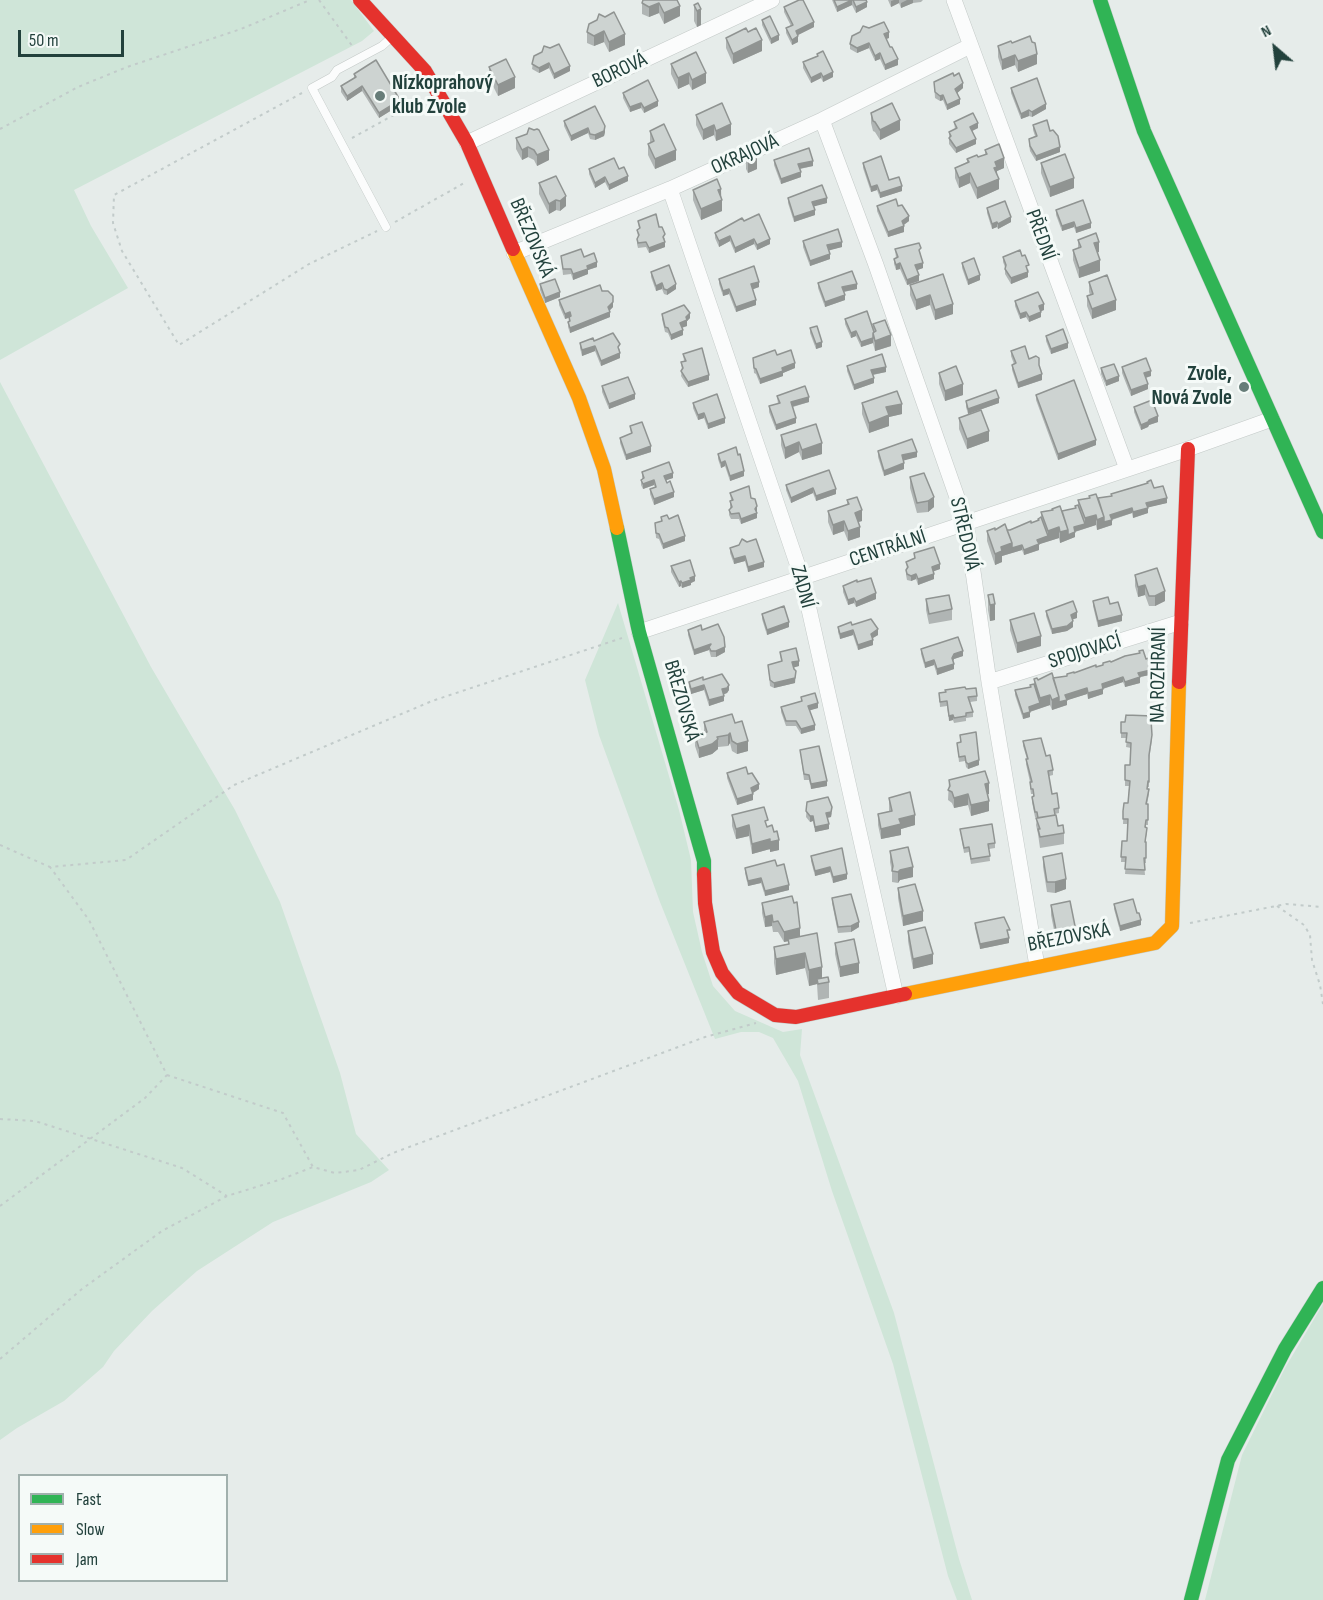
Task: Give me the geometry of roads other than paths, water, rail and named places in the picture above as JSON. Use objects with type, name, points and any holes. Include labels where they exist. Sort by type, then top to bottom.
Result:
[{"type":"street","name":"BŘEZOVSKÁ","points":[[360,0],[425,71],[438,90],[467,143],[579,398],[604,469],[639,632],[704,861],[705,903],[713,952],[722,973],[738,993],[775,1015],[796,1017],[1155,943],[1172,926]]},
{"type":"street","name":"BOROVÁ","points":[[467,143],[772,0]]},
{"type":"street","name":"PŘEDNÍ","points":[[954,0],[1127,470]]},
{"type":"street","points":[[1100,0],[1144,131],[1323,532]]},
{"type":"street","name":"OKRAJOVÁ","points":[[514,253],[670,189],[822,120],[970,46]]},
{"type":"street","name":"STŘEDOVÁ","points":[[822,120],[876,265],[966,524],[989,682],[1037,966]]},
{"type":"street","name":"ZADNÍ","points":[[670,189],[802,578],[896,996]]},
{"type":"street","name":"CENTRÁLNÍ","points":[[639,632],[1127,470],[1272,419]]},
{"type":"street","name":"NA ROZHRANÍ","points":[[1172,926],[1188,449]]},
{"type":"street","name":"SPOJOVACÍ","points":[[989,682],[1181,622]]},
{"type":"street","points":[[1191,1600],[1228,1460],[1285,1349],[1322,1291]]},
{"type":"lane","points":[[386,227],[312,88],[332,77],[337,70],[382,46],[392,37]]},
{"type":"place","name":"Nízkoprahový klub Zvole","points":[[380,96]]},
{"type":"place","name":"Zvole, Nová Zvole","points":[[1244,387]]}]
